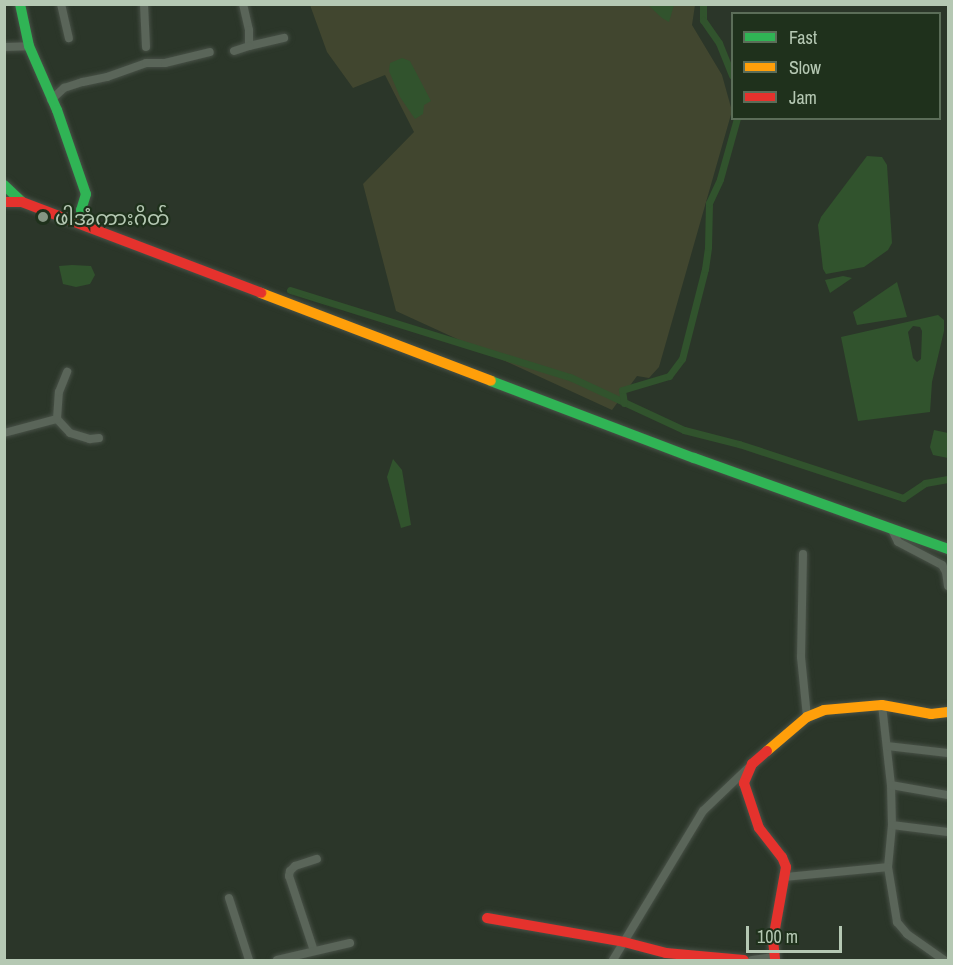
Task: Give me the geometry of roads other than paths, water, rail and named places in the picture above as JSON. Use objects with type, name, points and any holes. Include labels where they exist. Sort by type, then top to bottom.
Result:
[{"type":"main road","points":[[20,4],[29,46],[57,110],[86,194],[81,210],[88,227]]},
{"type":"main road","points":[[4,185],[22,202]]},
{"type":"main road","points":[[4,202],[22,202],[694,458],[948,549]]},
{"type":"main road","points":[[775,959],[773,940],[778,901],[785,877],[785,862],[759,828],[747,797],[744,783],[746,773],[752,764],[807,717],[839,707],[882,705],[915,709],[932,714],[948,712]]},
{"type":"main road","points":[[487,918],[624,942],[678,955],[744,960]]},
{"type":"street","points":[[61,4],[69,38]]},
{"type":"street","points":[[144,4],[146,47]]},
{"type":"street","points":[[243,4],[249,30],[249,46]]},
{"type":"street","points":[[234,51],[284,38]]},
{"type":"street","points":[[4,47],[29,46]]},
{"type":"street","points":[[51,100],[64,88],[83,82],[107,77],[146,63],[165,63],[210,52]]},
{"type":"street","points":[[67,372],[59,392],[57,419],[70,433],[90,439],[99,438]]},
{"type":"street","points":[[4,432],[57,419]]},
{"type":"street","points":[[892,530],[898,542],[942,565],[946,572],[948,586]]},
{"type":"street","points":[[803,554],[801,657],[807,717]]},
{"type":"street","points":[[882,705],[891,785],[892,825],[888,867],[897,922],[907,934],[944,960]]},
{"type":"street","points":[[887,746],[948,753]]},
{"type":"street","points":[[613,960],[703,811],[752,764]]},
{"type":"street","points":[[891,785],[948,795]]},
{"type":"street","points":[[892,825],[948,832]]},
{"type":"street","points":[[314,951],[289,876],[295,866],[317,860]]},
{"type":"street","points":[[785,877],[888,867]]},
{"type":"street","points":[[229,898],[249,960]]},
{"type":"street","points":[[277,960],[350,943]]},
{"type":"street","points":[[752,960],[775,959]]},
{"type":"waterway","points":[[703,4],[703,20],[719,43],[731,73]]},
{"type":"waterway","points":[[624,403],[622,390],[669,376],[682,359],[705,269],[709,203],[720,179],[736,120]]},
{"type":"waterway","points":[[290,290],[570,377],[684,430],[739,444],[903,498],[925,483],[948,479]]},
{"type":"place","name":"ဖါအံကားဂိတ်","points":[[43,217]]}]
